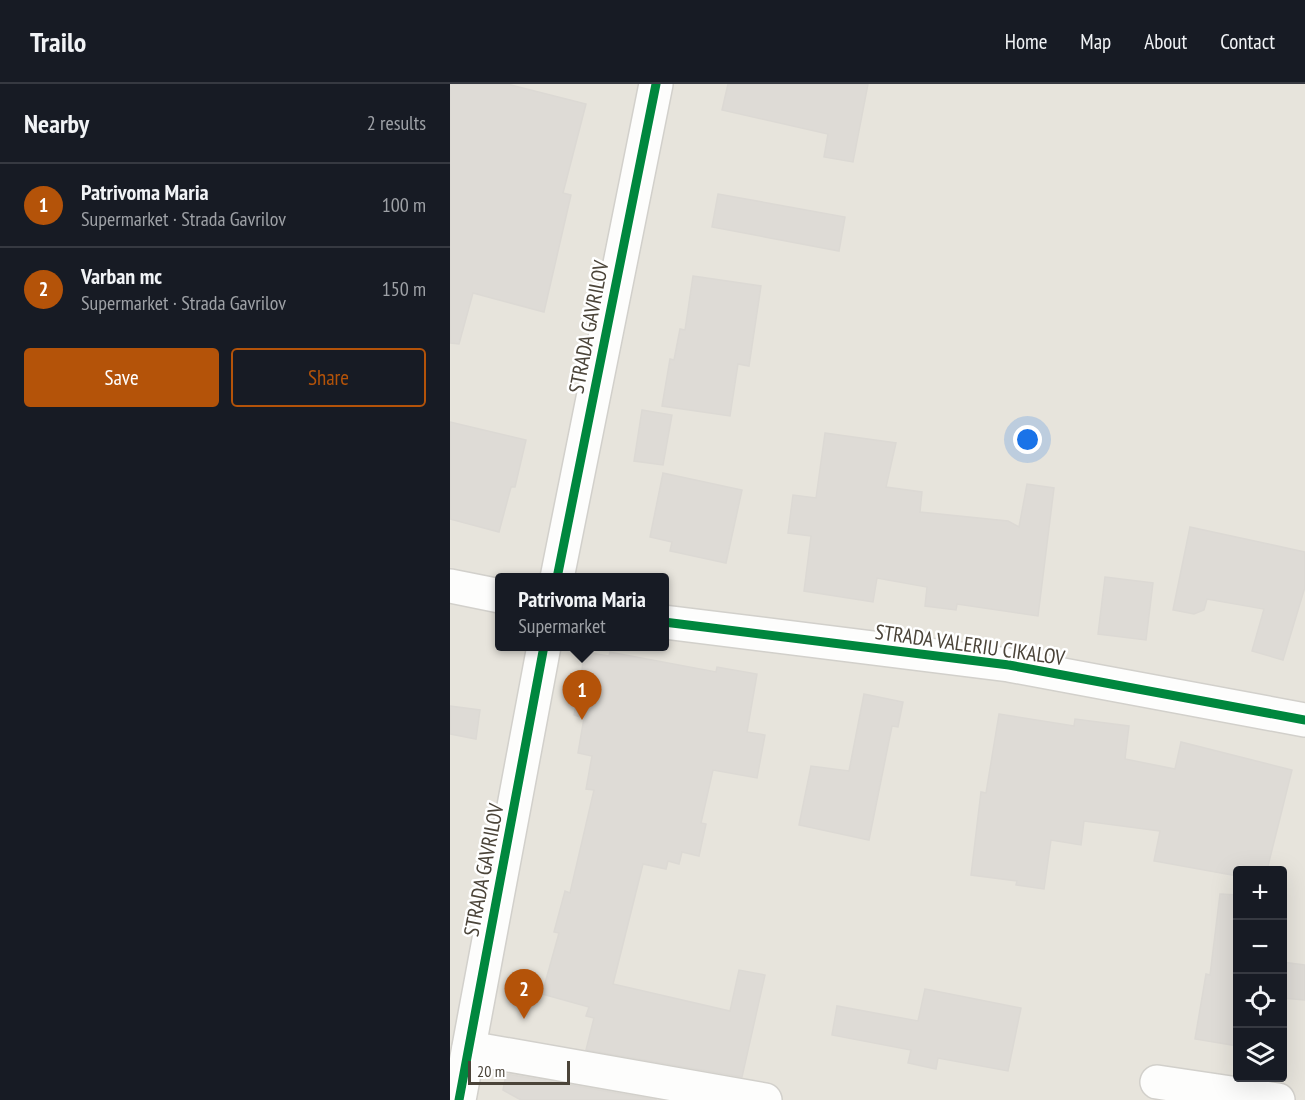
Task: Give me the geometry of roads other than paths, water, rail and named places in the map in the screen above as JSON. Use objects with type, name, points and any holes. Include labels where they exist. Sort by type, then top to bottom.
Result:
[{"type":"street","name":"STRADA GAVRILOV","points":[[558,573],[656,84]]},
{"type":"street","points":[[450,586],[495,595]]},
{"type":"street","name":"STRADA VALERIU CIKALOV","points":[[669,623],[1009,665],[1305,720]]},
{"type":"street","name":"STRADA GAVRILOV","points":[[459,1100],[543,651]]},
{"type":"street","points":[[469,1048],[765,1100]]},
{"type":"street","points":[[1157,1082],[1278,1100]]},
{"type":"place","name":"Patrivoma Maria","points":[[582,720]]},
{"type":"place","name":"Varban mc","points":[[524,1019]]}]
